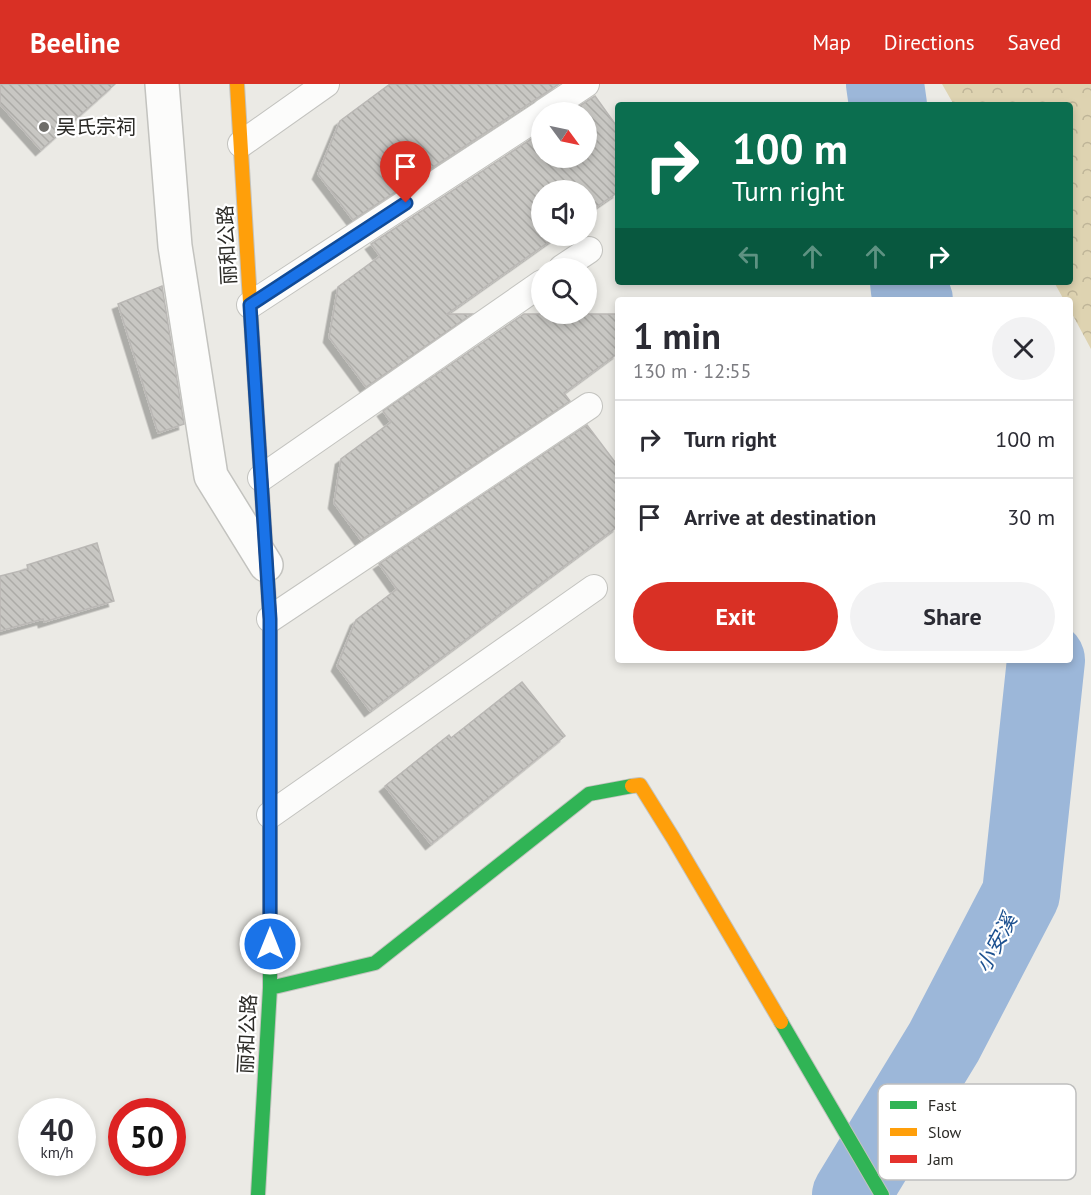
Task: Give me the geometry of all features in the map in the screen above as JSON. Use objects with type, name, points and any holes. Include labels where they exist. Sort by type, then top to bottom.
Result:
[{"type":"main road","name":"丽和公路","points":[[237,84],[270,619],[270,988],[258,1195]]},
{"type":"main road","points":[[270,988],[375,963],[589,794],[640,785],[882,1195]]},
{"type":"street","points":[[162,84],[175,246],[211,476],[266,565]]},
{"type":"lane","points":[[241,144],[326,84]]},
{"type":"lane","points":[[559,102],[586,84]]},
{"type":"lane","points":[[250,305],[531,121]]},
{"type":"lane","points":[[577,258],[589,250]]},
{"type":"lane","points":[[261,478],[531,291]]},
{"type":"lane","points":[[270,619],[589,406]]},
{"type":"lane","points":[[270,814],[594,588]]},
{"type":"green space","points":[[942,84],[1091,84],[1091,349],[1073,316],[1073,297],[1062,297],[1056,285],[1073,285],[1073,102],[952,102]]},
{"type":"building","name":"吴氏宗祠","points":[[0,84],[115,84],[41,150],[0,104]]},
{"type":"building","points":[[390,84],[559,84],[353,220],[318,174],[340,121]]},
{"type":"building","points":[[595,96],[615,124],[615,194],[597,206],[597,180],[531,180],[531,246],[543,246],[447,314],[472,314],[366,387],[329,337],[338,287],[380,256],[371,244],[531,139],[531,168],[597,168],[597,102],[586,102]]},
{"type":"building","points":[[162,286],[184,424],[158,433],[118,304]]},
{"type":"building","points":[[524,314],[531,314],[531,324],[597,324],[597,314],[615,314],[615,355],[564,393],[570,401],[361,540],[334,503],[341,459],[391,422],[383,411]]},
{"type":"building","points":[[587,425],[615,462],[615,528],[370,711],[337,666],[356,620],[397,589],[379,564]]},
{"type":"building","points":[[97,543],[114,601],[44,622],[43,619],[0,631],[0,576],[28,569],[27,565]]},
{"type":"building","points":[[522,682],[565,736],[431,844],[385,786],[449,735],[451,738]]},
{"type":"waterway","name":"小安溪","points":[[885,84],[888,102]]},
{"type":"waterway","name":"小安溪","points":[[909,285],[913,297]]},
{"type":"waterway","name":"小安溪","points":[[918,1084],[944,1042],[1021,894],[1046,663]]},
{"type":"waterway","name":"小安溪","points":[[851,1195],[878,1151]]},
{"type":"traffic: fast","points":[[270,988],[375,963],[589,794],[632,786]]},
{"type":"traffic: fast","points":[[258,1195],[270,988],[270,794]]},
{"type":"traffic: fast","points":[[781,1022],[882,1195]]},
{"type":"traffic: slow","points":[[237,84],[252,335]]},
{"type":"traffic: slow","points":[[632,786],[640,785],[781,1022]]},
{"type":"traffic: jam","points":[[252,335],[270,619],[270,794]]},
{"type":"place","name":"吴氏宗祠","points":[[44,127]]},
{"type":"route","points":[[270,944],[270,619],[250,305],[406,203]]}]
